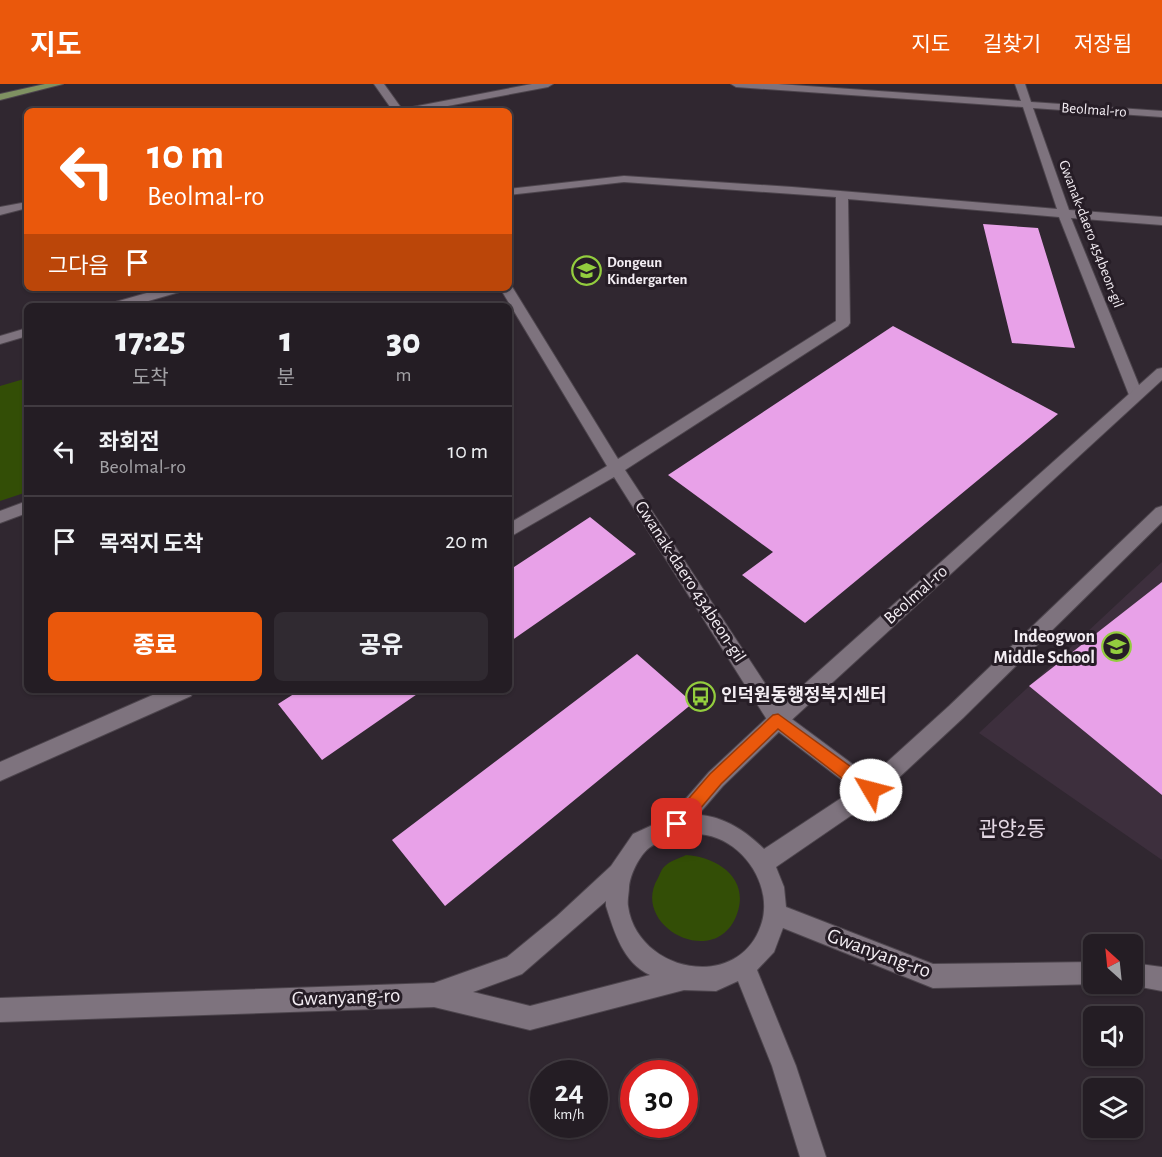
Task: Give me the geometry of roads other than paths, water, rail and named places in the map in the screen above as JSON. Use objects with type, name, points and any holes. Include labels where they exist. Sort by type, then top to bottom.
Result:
[{"type":"main road","points":[[0,97],[58,84]]},
{"type":"street","points":[[379,84],[396,108]]},
{"type":"street","points":[[421,108],[548,84]]},
{"type":"street","points":[[736,84],[1027,105]]},
{"type":"street","name":"Gwanak-daero 454beon-gil","points":[[1020,84],[1064,214],[1136,395]]},
{"type":"street","name":"Beolmal-ro","points":[[1027,105],[1162,114]]},
{"type":"street","points":[[512,192],[624,179],[1162,221]]},
{"type":"street","points":[[512,530],[616,468],[843,323],[842,195]]},
{"type":"street","points":[[0,211],[24,206]]},
{"type":"street","points":[[127,303],[168,291]]},
{"type":"street","name":"Gwanak-daero 434beon-gil","points":[[508,291],[616,468],[778,720],[871,790]]},
{"type":"street","points":[[0,340],[24,333]]},
{"type":"street","name":"Beolmal-ro","points":[[677,824],[716,779],[778,720],[1162,372]]},
{"type":"street","points":[[0,517],[24,508]]},
{"type":"street","points":[[763,863],[871,790],[956,712],[1162,512]]},
{"type":"street","points":[[0,772],[177,693]]},
{"type":"street","points":[[434,995],[514,966],[565,924],[619,874],[641,841],[677,824],[708,825],[739,839],[763,863],[773,887],[776,914],[766,944],[744,967],[716,979],[684,978],[652,964],[628,938],[617,906],[619,874]]},
{"type":"street","name":"Gwanyang-ro","points":[[776,914],[933,976],[1083,974]]},
{"type":"street","points":[[744,967],[784,1066],[813,1157]]},
{"type":"street","points":[[1143,976],[1162,979]]},
{"type":"street","name":"Gwanyang-ro","points":[[0,1010],[434,995],[530,1018],[684,978]]},
{"type":"place","name":"Dongeun Kindergarten","points":[[586,271]]},
{"type":"place","name":"Indeogwon Middle School","points":[[1116,647]]},
{"type":"place","name":"인덕원동행정복지센터","points":[[700,696]]},
{"type":"district","name":"관양2동","points":[[1012,829]]}]
